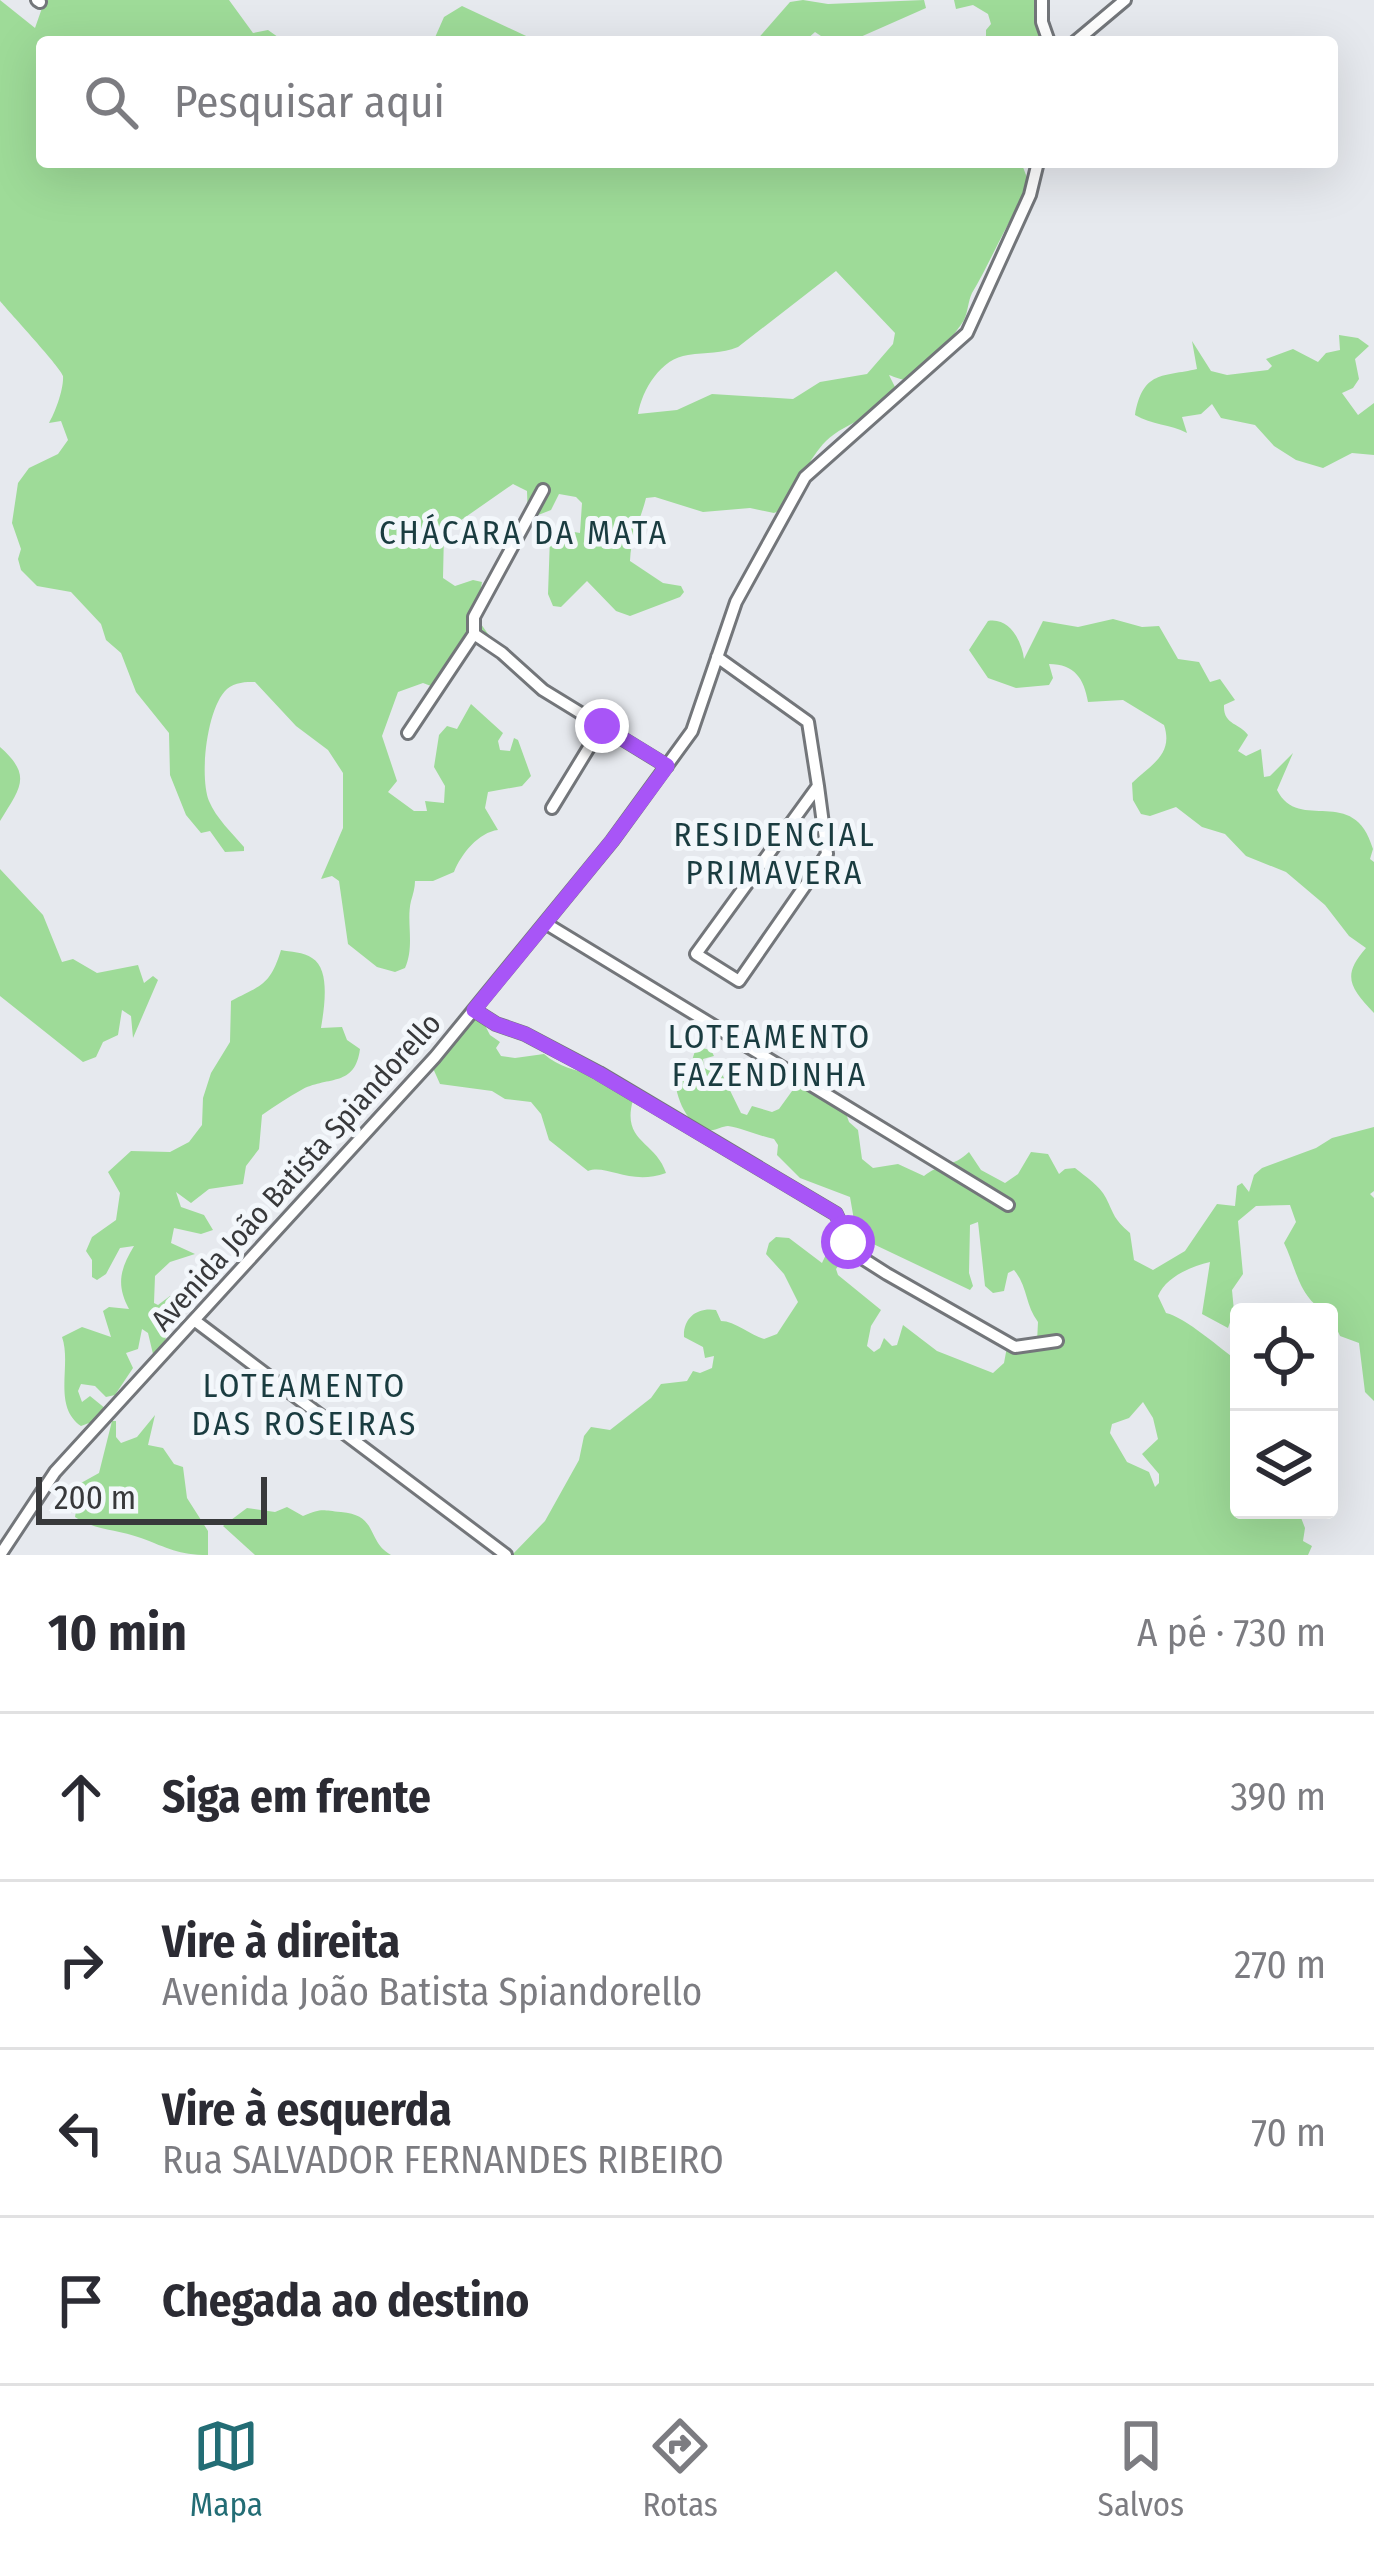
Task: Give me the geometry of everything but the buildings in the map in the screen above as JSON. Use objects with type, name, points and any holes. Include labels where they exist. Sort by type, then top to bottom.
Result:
[{"type":"street","points":[[1042,0],[1047,36]]},
{"type":"street","points":[[1082,36],[1124,0]]},
{"type":"street","name":"Avenida João Batista Spiandorello","points":[[0,1555],[55,1472],[474,1010],[667,766],[692,731],[736,602],[805,477],[967,333],[1030,195],[1037,168]]},
{"type":"street","points":[[408,734],[474,634],[474,617],[544,490]]},
{"type":"street","points":[[474,634],[502,653],[529,681],[667,766]]},
{"type":"street","points":[[717,657],[808,722],[818,786],[827,854],[739,981],[696,954],[818,786]]},
{"type":"street","points":[[552,808],[602,726]]},
{"type":"street","points":[[545,923],[1008,1205]]},
{"type":"street","points":[[474,1010],[598,1073],[836,1214],[854,1253],[1015,1347],[1057,1341]]},
{"type":"street","points":[[194,1320],[506,1555]]},
{"type":"green space","points":[[0,0],[35,28],[42,8],[38,0],[229,0],[253,33],[268,30],[276,36],[36,36],[36,168],[1023,168],[1031,188],[954,334],[913,378],[889,375],[895,387],[890,397],[826,441],[786,508],[774,513],[750,508],[703,512],[646,498],[630,561],[663,583],[681,586],[680,597],[630,616],[616,611],[587,581],[561,607],[553,606],[548,594],[550,537],[563,530],[580,533],[582,503],[576,497],[559,494],[551,510],[528,519],[527,491],[513,484],[444,532],[443,578],[455,586],[482,582],[476,617],[493,641],[473,642],[456,652],[444,669],[439,689],[423,683],[398,692],[382,736],[397,781],[388,792],[414,811],[427,811],[425,801],[444,803],[445,786],[434,767],[439,735],[447,726],[457,729],[471,704],[503,733],[500,750],[510,751],[514,738],[518,740],[531,776],[522,786],[488,792],[485,808],[498,830],[472,845],[454,872],[433,881],[415,881],[408,960],[405,968],[395,972],[377,967],[348,944],[339,881],[332,876],[321,879],[343,828],[343,773],[328,750],[296,726],[255,682],[227,689],[210,726],[205,775],[212,807],[244,847],[244,851],[225,852],[210,831],[201,833],[186,815],[170,775],[169,733],[136,692],[121,653],[106,640],[101,624],[71,592],[37,586],[21,570],[21,549],[12,523],[18,483],[29,468],[58,454],[68,440],[61,421],[49,423],[63,376],[0,301]],"holes":[[[836,271],[895,333],[893,344],[867,374],[820,382],[793,399],[712,394],[677,410],[638,414],[648,386],[669,362],[738,347]]]},
{"type":"green space","points":[[924,0],[926,8],[863,36],[815,32],[810,36],[760,36],[790,2]]},
{"type":"green space","points":[[954,0],[1044,0],[1041,36],[986,36],[991,24],[988,14],[973,5],[956,9]]},
{"type":"green space","points":[[462,6],[526,36],[436,36],[444,17]]},
{"type":"green space","points":[[1339,335],[1358,338],[1369,346],[1355,359],[1359,379],[1342,393],[1358,415],[1374,403],[1374,455],[1352,453],[1323,468],[1296,460],[1274,446],[1255,425],[1221,418],[1212,404],[1201,414],[1182,417],[1187,433],[1135,415],[1149,383],[1197,369],[1192,341],[1211,371],[1227,375],[1268,370],[1272,366],[1266,359],[1293,349],[1318,362],[1326,353],[1340,350]]},
{"type":"green space","points":[[1113,619],[1159,626],[1178,659],[1199,662],[1210,682],[1220,679],[1235,700],[1224,705],[1226,716],[1248,735],[1238,751],[1246,756],[1261,749],[1264,777],[1293,753],[1277,790],[1287,802],[1340,813],[1364,829],[1374,862],[1374,1013],[1359,996],[1351,974],[1366,948],[1349,936],[1325,905],[1286,872],[1246,856],[1225,834],[1202,827],[1176,807],[1150,816],[1141,814],[1133,800],[1132,783],[1163,752],[1164,725],[1123,700],[1088,702],[1077,674],[1066,667],[1049,664],[1053,678],[1049,685],[1016,688],[988,678],[969,650],[988,621],[1009,627],[1024,659],[1043,621],[1078,627]]},
{"type":"green space","points":[[0,747],[17,766],[20,782],[0,821]]},
{"type":"green space","points":[[0,869],[43,915],[62,962],[73,959],[97,973],[138,965],[144,983],[153,976],[158,980],[133,1038],[131,1016],[122,1010],[118,1035],[103,1042],[96,1057],[83,1062],[0,996]]},
{"type":"green space","points":[[281,950],[305,954],[318,963],[325,990],[321,1028],[342,1027],[347,1040],[360,1049],[357,1061],[347,1075],[303,1089],[262,1115],[259,1149],[246,1166],[243,1184],[209,1189],[191,1203],[176,1192],[181,1207],[204,1215],[213,1230],[201,1234],[174,1228],[171,1243],[195,1254],[170,1262],[155,1276],[154,1303],[170,1296],[176,1303],[168,1311],[164,1342],[153,1354],[148,1333],[142,1329],[138,1349],[126,1353],[133,1368],[115,1395],[106,1397],[95,1386],[81,1384],[82,1402],[90,1396],[106,1409],[97,1420],[81,1426],[67,1408],[62,1337],[82,1327],[111,1337],[103,1311],[129,1309],[121,1277],[134,1246],[120,1248],[106,1274],[97,1280],[92,1277],[92,1260],[86,1251],[92,1237],[116,1220],[120,1193],[108,1172],[131,1151],[170,1152],[189,1142],[202,1125],[203,1098],[211,1073],[230,1042],[231,1001],[263,983]]},
{"type":"green space","points":[[479,1014],[490,1035],[500,1042],[496,1048],[501,1056],[544,1054],[624,1090],[633,1100],[636,1133],[666,1173],[641,1177],[588,1171],[549,1140],[541,1114],[531,1102],[440,1084],[432,1066],[449,1035]]},
{"type":"green space","points":[[711,1050],[714,1056],[703,1059],[704,1068],[722,1074],[741,1113],[747,1115],[752,1106],[772,1112],[779,1109],[800,1080],[824,1082],[858,1130],[862,1159],[873,1168],[898,1164],[924,1176],[969,1152],[981,1170],[1005,1183],[1018,1174],[1031,1152],[1048,1154],[1059,1174],[1075,1168],[1100,1189],[1130,1233],[1134,1260],[1153,1270],[1185,1251],[1217,1204],[1235,1206],[1237,1186],[1242,1183],[1249,1192],[1254,1175],[1262,1168],[1332,1138],[1374,1127],[1374,1191],[1370,1194],[1374,1198],[1374,1401],[1365,1392],[1359,1343],[1338,1332],[1338,1303],[1314,1303],[1300,1283],[1284,1243],[1296,1222],[1290,1205],[1256,1206],[1238,1221],[1243,1274],[1232,1290],[1228,1328],[1202,1314],[1210,1262],[1180,1274],[1158,1296],[1166,1313],[1230,1355],[1230,1519],[1302,1519],[1303,1541],[1312,1546],[1308,1555],[512,1555],[545,1521],[579,1460],[591,1427],[610,1430],[651,1398],[661,1384],[687,1381],[693,1371],[712,1368],[714,1356],[705,1358],[703,1347],[684,1337],[693,1315],[716,1310],[721,1321],[764,1339],[777,1334],[798,1302],[784,1274],[766,1254],[776,1237],[789,1238],[822,1263],[830,1246],[842,1250],[838,1275],[881,1310],[867,1346],[874,1352],[884,1338],[897,1345],[903,1325],[937,1351],[993,1373],[1004,1363],[1009,1336],[1027,1344],[1037,1342],[1038,1322],[1014,1270],[1008,1273],[1004,1291],[993,1293],[985,1286],[978,1222],[970,1225],[970,1290],[869,1242],[854,1220],[850,1197],[800,1178],[777,1155],[774,1139],[728,1126],[709,1130],[692,1121],[677,1091],[677,1060],[688,1073],[695,1051]],"holes":[[[1143,1402],[1158,1439],[1142,1454],[1159,1474],[1155,1487],[1149,1472],[1127,1462],[1110,1433],[1112,1424],[1129,1418]]]},
{"type":"green space","points":[[155,1415],[148,1445],[163,1448],[174,1464],[183,1467],[187,1498],[208,1531],[208,1555],[173,1550],[75,1517],[81,1483],[99,1473],[112,1421],[116,1421],[121,1443],[137,1437]]},
{"type":"green space","points":[[287,1507],[303,1516],[322,1510],[353,1514],[367,1523],[391,1555],[255,1555],[223,1526],[247,1508],[275,1512]]},
{"type":"district","name":"CHÁCARA DA MATA","points":[[524,533]]},
{"type":"district","name":"RESIDENCIAL PRIMAVERA","points":[[775,854]]},
{"type":"district","name":"LOTEAMENTO FAZENDINHA","points":[[770,1056]]},
{"type":"district","name":"LOTEAMENTO DAS ROSEIRAS","points":[[305,1405]]},
{"type":"route","points":[[602,726],[667,766],[474,1010],[598,1073],[806,1195],[836,1214],[848,1242]]}]
